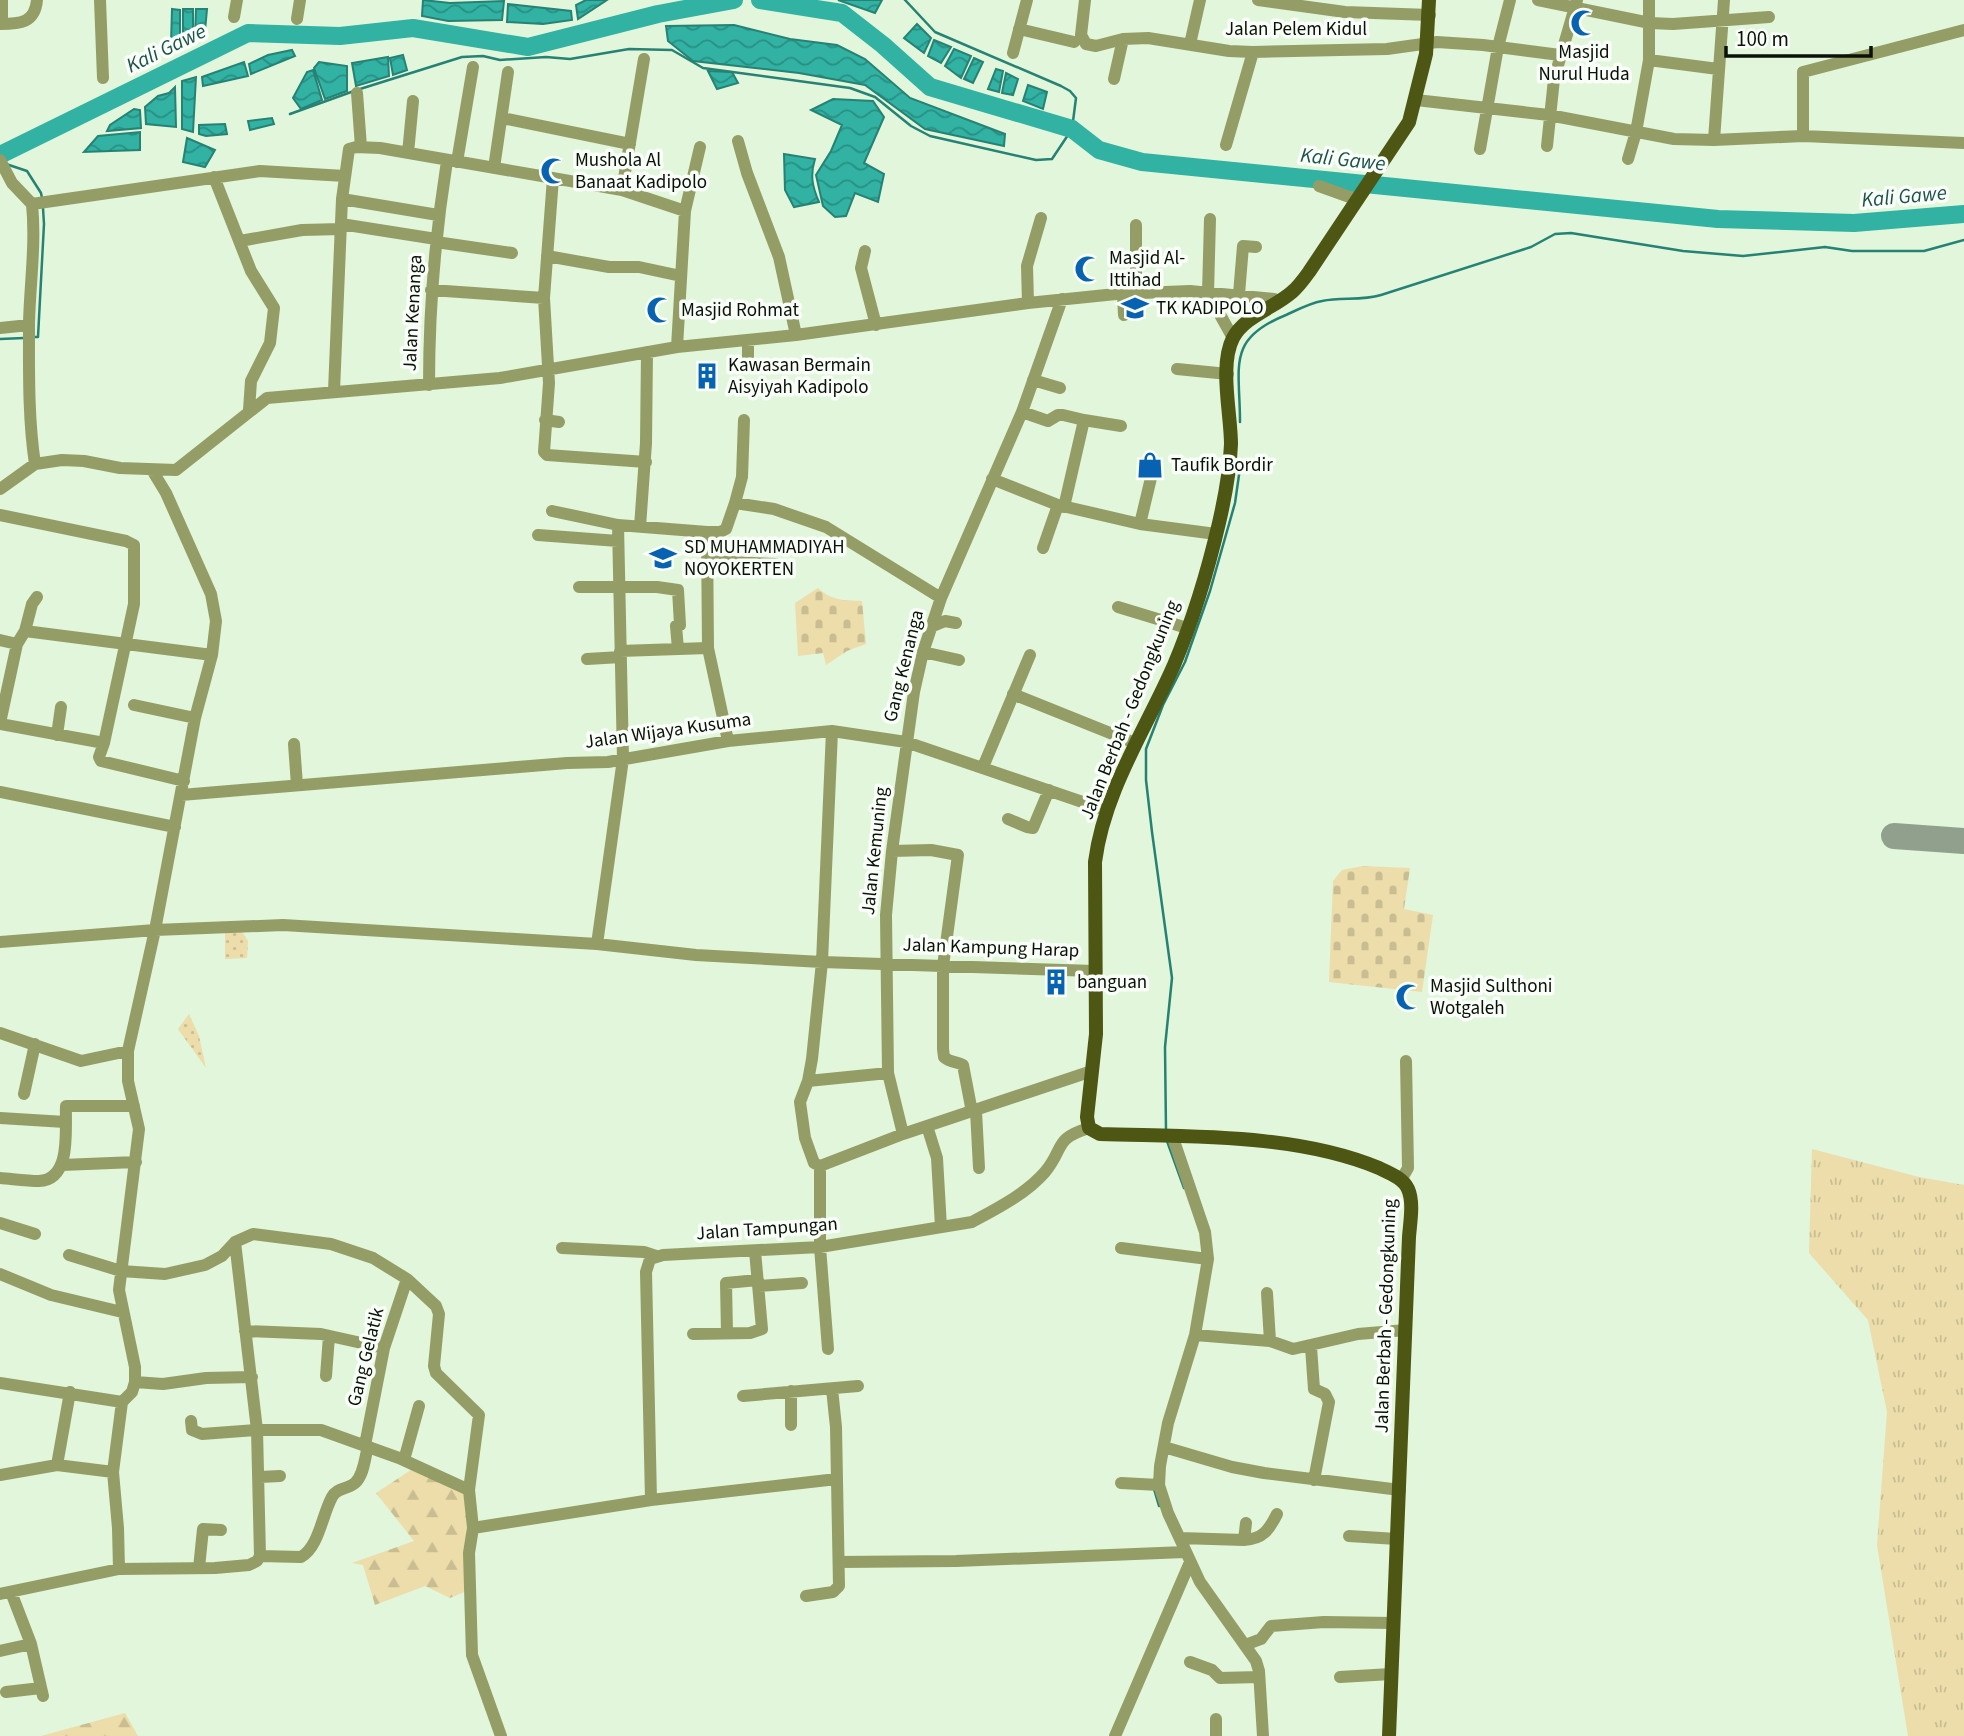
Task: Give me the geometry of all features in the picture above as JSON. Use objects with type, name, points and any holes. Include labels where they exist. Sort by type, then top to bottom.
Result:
[{"type":"main road","points":[[1233,338],[1243,326],[1294,291],[1397,144],[1409,122],[1416,100],[1428,42],[1430,8]]},
{"type":"main road","name":"Jalan Berbah - Gedongkuning","points":[[1233,338],[1228,374],[1231,444],[1227,486],[1216,534],[1174,665],[1135,743],[1107,810],[1095,859],[1096,1034],[1087,1117],[1089,1128],[1100,1134],[1167,1136],[1318,1148],[1352,1157],[1390,1173],[1401,1180],[1410,1196],[1389,1736]]},
{"type":"street","points":[[2,0],[1,24],[26,21],[32,17],[37,0]]},
{"type":"street","points":[[100,0],[103,78]]},
{"type":"street","points":[[233,17],[237,0]]},
{"type":"street","points":[[298,19],[300,0]]},
{"type":"street","points":[[1013,53],[1027,0]]},
{"type":"street","name":"Jalan Pelem Kidul","points":[[1085,0],[1081,35],[1086,44],[1096,46],[1123,39],[1148,38],[1229,51],[1253,52],[1387,49],[1428,42],[1560,55]]},
{"type":"street","points":[[1190,44],[1200,0]]},
{"type":"street","points":[[1258,0],[1345,12],[1430,8]]},
{"type":"street","points":[[1480,149],[1498,47],[1510,0]]},
{"type":"street","points":[[1538,0],[1576,4],[1650,23],[1769,18]]},
{"type":"street","points":[[1628,159],[1636,132],[1649,60],[1649,0]]},
{"type":"street","points":[[1714,140],[1724,0]]},
{"type":"street","points":[[1547,146],[1549,115],[1560,55],[1576,4]]},
{"type":"street","points":[[1018,29],[1074,42]]},
{"type":"street","points":[[1802,136],[1803,72],[1964,30]]},
{"type":"street","points":[[1114,79],[1123,39]]},
{"type":"street","points":[[1226,145],[1253,52]]},
{"type":"street","points":[[622,190],[644,59]]},
{"type":"street","points":[[1649,60],[1718,69]]},
{"type":"street","name":"Jalan Kenanga","points":[[429,385],[431,290],[438,215],[473,67]]},
{"type":"street","points":[[494,168],[508,72]]},
{"type":"street","points":[[357,93],[360,147]]},
{"type":"street","points":[[1416,100],[1549,115],[1674,139],[1802,136],[1964,143]]},
{"type":"street","points":[[408,153],[412,101]]},
{"type":"street","points":[[502,118],[630,144]]},
{"type":"street","points":[[738,141],[747,173],[779,257],[796,335]]},
{"type":"street","points":[[677,347],[685,211],[700,147]]},
{"type":"street","points":[[334,391],[342,199],[347,151],[352,148],[408,153],[622,190],[685,211]]},
{"type":"street","points":[[0,160],[7,177],[21,194],[34,203],[260,171],[345,176]]},
{"type":"street","points":[[214,177],[251,271],[274,308],[271,343],[251,382],[249,410]]},
{"type":"street","points":[[553,178],[544,298],[548,370],[543,447],[547,455],[646,462]]},
{"type":"street","points":[[1319,186],[1359,197]]},
{"type":"street","points":[[342,199],[438,215]]},
{"type":"street","points":[[34,203],[30,335],[30,436],[34,464]]},
{"type":"street","points":[[1028,303],[1027,266],[1041,218]]},
{"type":"street","points":[[1210,219],[1208,293],[1233,338]]},
{"type":"street","points":[[1124,315],[1136,225]]},
{"type":"street","points":[[240,241],[341,226],[512,253]]},
{"type":"street","points":[[1239,295],[1242,246],[1256,247]]},
{"type":"street","points":[[865,251],[861,268],[876,325]]},
{"type":"street","points":[[547,256],[609,267],[639,267],[681,276]]},
{"type":"street","points":[[431,290],[544,298]]},
{"type":"street","points":[[166,493],[176,470],[267,398],[500,379],[677,347],[796,335],[1062,299],[1190,291],[1274,299],[1279,302]]},
{"type":"street","name":"Gang Kenanga","points":[[906,742],[923,652],[940,598],[1022,412],[1062,299]]},
{"type":"street","points":[[0,328],[30,335]]},
{"type":"street","points":[[748,340],[748,364]]},
{"type":"street","points":[[640,527],[646,462],[647,352]]},
{"type":"street","points":[[1177,369],[1228,374]]},
{"type":"street","points":[[1033,380],[1060,388]]},
{"type":"street","points":[[1022,412],[1048,421],[1063,415],[1121,426]]},
{"type":"street","points":[[545,420],[559,422]]},
{"type":"street","points":[[552,511],[618,525],[720,532],[726,529],[742,477],[744,420]]},
{"type":"street","points":[[1043,548],[1061,506],[1084,420]]},
{"type":"street","points":[[0,489],[34,464],[71,460],[152,470],[176,470]]},
{"type":"street","points":[[119,1569],[113,1472],[122,1402],[132,1392],[135,1381],[135,1367],[119,1290],[139,1129],[128,1080],[128,1051],[155,930],[195,718],[212,655],[216,621],[215,608],[166,493],[152,470]]},
{"type":"street","points":[[1140,524],[1152,478]]},
{"type":"street","points":[[992,479],[1061,506],[1140,524],[1216,534]]},
{"type":"street","points":[[735,502],[774,509],[826,527],[940,598]]},
{"type":"street","points":[[0,515],[126,541],[134,545],[134,604],[99,757],[101,761],[184,780]]},
{"type":"street","points":[[597,944],[623,760],[618,525]]},
{"type":"street","points":[[707,532],[708,648],[728,741]]},
{"type":"street","points":[[538,536],[618,541]]},
{"type":"street","points":[[707,561],[775,564]]},
{"type":"street","points":[[579,587],[657,587],[678,590],[678,649]]},
{"type":"street","points":[[37,597],[18,644],[0,723],[104,743]]},
{"type":"street","points":[[1118,607],[1187,628]]},
{"type":"street","points":[[933,626],[945,621],[956,623]]},
{"type":"street","points":[[25,631],[212,655]]},
{"type":"street","points":[[0,640],[18,644]]},
{"type":"street","points":[[587,659],[708,648]]},
{"type":"street","points":[[923,652],[959,660]]},
{"type":"street","points":[[983,767],[1030,655]]},
{"type":"street","points":[[1013,694],[1135,743]]},
{"type":"street","points":[[134,705],[195,718]]},
{"type":"street","points":[[57,735],[61,706]]},
{"type":"street","points":[[832,731],[822,962],[808,1081],[800,1096],[809,1156],[814,1163],[820,1166],[903,1134],[1092,1071]]},
{"type":"street","name":"Jalan Wijaya Kusuma","points":[[181,795],[623,760],[728,741],[832,731],[906,742],[1107,810]]},
{"type":"street","name":"Jalan Kemuning","points":[[903,1134],[888,1073],[886,964],[892,851],[906,742]]},
{"type":"street","points":[[294,744],[297,785]]},
{"type":"street","points":[[1008,819],[1033,828],[1049,790]]},
{"type":"street","points":[[0,792],[175,827]]},
{"type":"street","points":[[892,851],[931,850],[958,855],[943,966],[944,1058],[963,1065],[974,1112],[979,1168]]},
{"type":"street","name":"Jalan Kampung Harap","points":[[0,942],[155,930],[283,925],[597,944],[696,955],[1094,971]]},
{"type":"street","points":[[0,1032],[81,1061],[128,1051]]},
{"type":"street","points":[[24,1094],[35,1044]]},
{"type":"street","points":[[1401,1180],[1408,1168],[1406,1061]]},
{"type":"street","points":[[808,1081],[888,1073]]},
{"type":"street","points":[[0,1178],[47,1180],[56,1175],[62,1165],[66,1106],[134,1106]]},
{"type":"street","points":[[0,1118],[65,1122]]},
{"type":"street","points":[[927,1126],[937,1158],[941,1227]]},
{"type":"street","name":"Jalan Tampungan","points":[[562,1248],[644,1252],[656,1256],[820,1247],[972,1222],[1024,1190],[1045,1171],[1068,1135],[1089,1128]]},
{"type":"street","points":[[1167,1136],[1205,1232],[1205,1258],[1195,1335],[1171,1412],[1154,1485],[1187,1557],[1212,1601],[1256,1661],[1263,1736]]},
{"type":"street","points":[[62,1165],[136,1161]]},
{"type":"street","points":[[820,1166],[820,1247],[828,1349]]},
{"type":"street","points":[[0,1223],[35,1234]]},
{"type":"street","points":[[69,1255],[121,1271],[165,1273],[194,1268],[222,1256],[235,1242],[253,1234],[331,1244],[373,1258],[407,1279],[430,1299],[439,1314],[434,1366],[436,1373],[479,1415],[469,1490],[473,1528],[469,1553],[472,1655],[501,1736]]},
{"type":"street","points":[[6,1692],[42,1692],[31,1644],[5,1593],[119,1569],[249,1564],[257,1561],[260,1556],[257,1430],[242,1283],[235,1242]]},
{"type":"street","points":[[1121,1248],[1205,1258]]},
{"type":"street","points":[[693,1334],[750,1333],[762,1329],[755,1251]]},
{"type":"street","points":[[651,1500],[646,1272],[648,1263],[656,1256]]},
{"type":"street","points":[[0,1274],[51,1295],[122,1312]]},
{"type":"street","name":"Gang Gelatik","points":[[260,1556],[300,1557],[306,1554],[332,1495],[352,1485],[361,1475],[384,1348],[407,1279]]},
{"type":"street","points":[[727,1333],[726,1283],[803,1283]]},
{"type":"street","points":[[1267,1293],[1270,1341]]},
{"type":"street","points":[[245,1331],[329,1336],[384,1348]]},
{"type":"street","points":[[1195,1335],[1270,1341],[1289,1349],[1311,1347],[1358,1334],[1406,1331]]},
{"type":"street","points":[[326,1376],[329,1336]]},
{"type":"street","points":[[1311,1347],[1314,1389],[1325,1394],[1329,1402],[1314,1480]]},
{"type":"street","points":[[135,1381],[163,1384],[206,1378],[252,1377]]},
{"type":"street","points":[[0,1383],[122,1402]]},
{"type":"street","points":[[743,1396],[858,1386]]},
{"type":"street","points":[[806,1596],[834,1592],[839,1586],[832,1389]]},
{"type":"street","points":[[791,1391],[791,1425]]},
{"type":"street","points":[[57,1465],[70,1392]]},
{"type":"street","points":[[404,1460],[419,1406]]},
{"type":"street","points":[[191,1421],[192,1430],[202,1434],[257,1430],[321,1430],[404,1460],[469,1490]]},
{"type":"street","points":[[1164,1447],[1232,1467],[1399,1490]]},
{"type":"street","points":[[0,1475],[57,1465],[113,1472]]},
{"type":"street","points":[[260,1477],[280,1476]]},
{"type":"street","points":[[473,1528],[651,1500],[837,1479]]},
{"type":"street","points":[[1121,1483],[1154,1485]]},
{"type":"street","points":[[1180,1538],[1259,1538],[1269,1530],[1277,1514]]},
{"type":"street","points":[[1244,1540],[1246,1523]]},
{"type":"street","points":[[199,1568],[203,1529],[220,1530]]},
{"type":"street","points":[[1349,1536],[1397,1539]]},
{"type":"street","points":[[839,1562],[1187,1557]]},
{"type":"street","points":[[1115,1736],[1187,1557]]},
{"type":"street","points":[[1245,1645],[1261,1639],[1271,1626],[1324,1622],[1393,1623]]},
{"type":"street","points":[[0,1651],[31,1644]]},
{"type":"street","points":[[1190,1662],[1214,1671],[1220,1678],[1259,1677]]},
{"type":"street","points":[[1340,1677],[1391,1674]]},
{"type":"street","points":[[1216,1719],[1216,1736]]},
{"type":"green space","points":[[818,588],[833,598],[862,601],[866,644],[847,651],[826,665],[823,653],[798,656],[795,603]]},
{"type":"green space","points":[[1363,866],[1410,868],[1404,909],[1433,915],[1422,992],[1329,982],[1333,881],[1342,870]]},
{"type":"green space","points":[[225,930],[241,930],[248,941],[247,958],[225,959]]},
{"type":"green space","points":[[189,1014],[199,1036],[206,1068],[178,1029]]},
{"type":"green space","points":[[1812,1149],[1919,1177],[1964,1185],[1964,1736],[1908,1736],[1877,1545],[1887,1412],[1868,1320],[1809,1253]]},
{"type":"green space","points":[[417,1466],[465,1489],[469,1590],[450,1598],[425,1586],[375,1605],[363,1565],[352,1563],[414,1541],[376,1493]]},
{"type":"green space","points":[[125,1713],[138,1736],[41,1736]]},
{"type":"water","points":[[423,0],[450,3],[504,1],[502,20],[448,21],[422,16]]},
{"type":"water","points":[[586,0],[607,0],[578,19],[576,5]]},
{"type":"water","points":[[838,0],[882,0],[875,13]]},
{"type":"water","points":[[508,4],[571,11],[572,20],[543,24],[507,22]]},
{"type":"water","points":[[172,9],[180,10],[180,43],[171,45]]},
{"type":"water","points":[[183,9],[193,9],[193,41],[183,45]]},
{"type":"water","points":[[196,9],[207,9],[205,31],[195,36]]},
{"type":"water","points":[[917,24],[931,38],[924,53],[904,38]]},
{"type":"water","points":[[734,25],[790,39],[837,45],[865,59],[910,98],[1005,134],[1004,146],[925,129],[865,85],[799,73],[693,61],[668,41],[666,26]]},
{"type":"water","points":[[934,40],[951,47],[941,63],[928,56]]},
{"type":"water","points":[[954,49],[971,56],[961,78],[945,66]]},
{"type":"water","points":[[292,50],[295,56],[251,74],[249,64],[268,55]]},
{"type":"water","points":[[403,55],[407,70],[393,75],[390,58]]},
{"type":"water","points":[[388,57],[389,76],[356,86],[352,63]]},
{"type":"water","points":[[974,58],[983,62],[973,83],[964,79]]},
{"type":"water","points":[[244,62],[248,76],[203,86],[202,77]]},
{"type":"water","points":[[319,62],[347,66],[347,91],[325,99],[314,68]]},
{"type":"water","points":[[996,69],[1003,71],[999,92],[988,89]]},
{"type":"water","points":[[313,70],[322,100],[301,109],[293,98],[307,72]]},
{"type":"water","points":[[708,71],[732,72],[738,83],[717,89]]},
{"type":"water","points":[[1006,73],[1018,79],[1013,95],[1002,93]]},
{"type":"water","points":[[196,77],[193,132],[182,129],[182,81]]},
{"type":"water","points":[[1028,85],[1047,92],[1043,109],[1023,101]]},
{"type":"water","points":[[175,87],[176,127],[146,124],[145,107]]},
{"type":"water","points":[[833,99],[873,101],[884,117],[864,163],[884,174],[878,202],[855,193],[846,216],[835,217],[823,206],[816,175],[831,151],[842,125],[811,110]]},
{"type":"water","points":[[134,109],[140,110],[141,128],[107,131],[110,125]]},
{"type":"water","points":[[272,118],[274,124],[250,130],[248,121]]},
{"type":"water","points":[[225,124],[227,134],[199,134],[199,125]]},
{"type":"water","points":[[140,132],[140,150],[84,152],[98,136]]},
{"type":"water","points":[[187,138],[215,150],[205,167],[183,162]]},
{"type":"water","points":[[784,154],[815,159],[812,181],[819,202],[794,207],[785,190]]},
{"type":"waterway","name":"Kali Gawe","points":[[0,155],[248,33],[340,36],[413,28],[528,47],[658,14],[734,0]]},
{"type":"waterway","name":"Kali Gawe","points":[[760,0],[842,13],[930,87],[1072,129],[1099,150],[1142,162],[1718,219],[1854,223],[1964,214]]},
{"type":"waterway","points":[[360,89],[462,57],[483,56],[500,60],[546,57],[570,59],[629,49],[672,50],[703,68],[850,88],[875,97],[911,126],[930,136],[1036,160],[1052,159],[1072,129],[1076,98],[1070,91],[935,32],[905,0]]},
{"type":"waterway","points":[[290,114],[354,91]]},
{"type":"waterway","points":[[6,164],[27,171],[42,198]]},
{"type":"waterway","points":[[34,337],[38,337],[43,208]]},
{"type":"waterway","points":[[1240,422],[1240,356],[1254,334],[1267,324],[1317,302],[1381,295],[1531,247],[1555,234],[1571,233],[1683,251],[1743,256],[1825,247],[1852,251],[1924,251],[1964,240]]},
{"type":"waterway","points":[[0,339],[24,338]]},
{"type":"waterway","points":[[1166,1131],[1165,1047],[1172,978],[1146,780],[1146,749],[1163,705],[1185,662],[1210,591],[1235,503],[1240,468]]},
{"type":"waterway","points":[[1167,1141],[1184,1188]]},
{"type":"waterway","points":[[1154,1489],[1159,1506]]},
{"type":"taxiway","points":[[1894,836],[1964,841]]},
{"type":"place","name":"Masjid Nurul Huda","points":[[1584,23]]},
{"type":"place","name":"Mushola Al Banaat Kadipolo","points":[[554,171]]},
{"type":"place","name":"Masjid Al- Ittihad","points":[[1088,269]]},
{"type":"place","name":"TK KADIPOLO","points":[[1135,308]]},
{"type":"place","name":"Masjid Rohmat","points":[[660,310]]},
{"type":"place","name":"Kawasan Bermain Aisyiyah Kadipolo","points":[[707,376]]},
{"type":"place","name":"Taufik Bordir","points":[[1150,465]]},
{"type":"place","name":"SD MUHAMMADIYAH NOYOKERTEN","points":[[663,558]]},
{"type":"place","name":"banguan","points":[[1056,982]]},
{"type":"place","name":"Masjid Sulthoni Wotgaleh","points":[[1409,997]]}]
